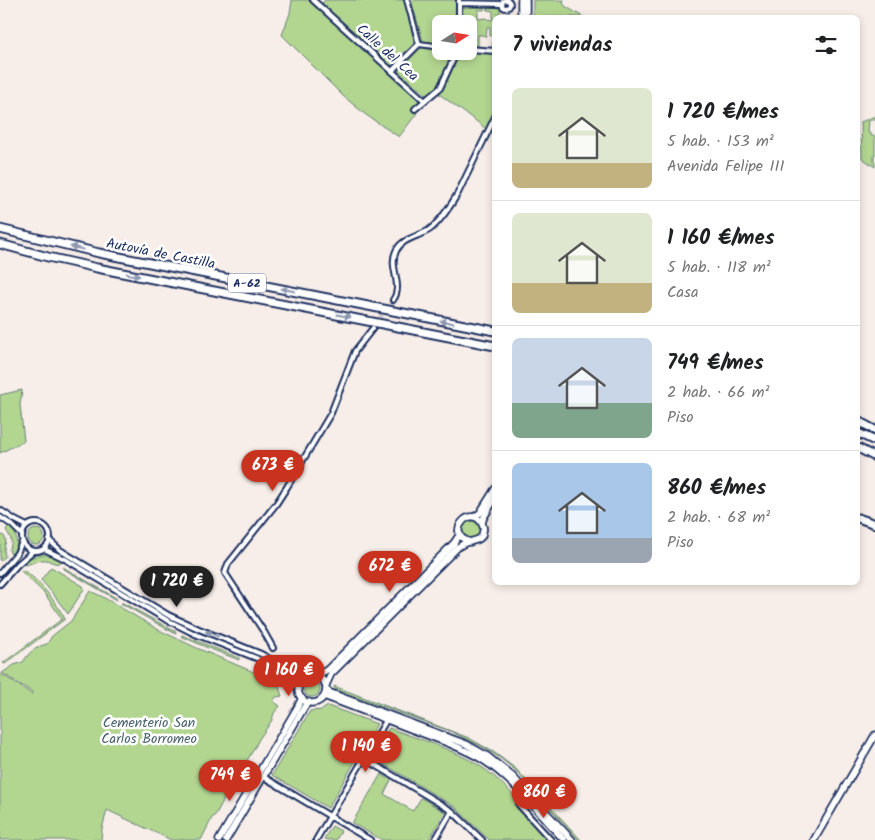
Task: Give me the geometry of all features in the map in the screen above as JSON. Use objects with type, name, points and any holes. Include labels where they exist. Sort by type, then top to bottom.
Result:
[{"type":"highway","name":"Autovía de Castilla","points":[[0,229],[99,254],[492,330]]},
{"type":"highway","name":"Autovía de Castilla","points":[[0,244],[117,272],[492,345]]},
{"type":"highway","points":[[860,422],[875,430]]},
{"type":"highway","points":[[860,434],[875,441]]},
{"type":"highway","points":[[860,449],[875,459]]},
{"type":"highway","points":[[860,453],[875,459]]},
{"type":"highway","points":[[860,519],[875,524]]},
{"type":"main road","points":[[521,0],[521,15]]},
{"type":"main road","points":[[526,0],[526,15]]},
{"type":"main road","points":[[474,517],[480,513],[492,494]]},
{"type":"main road","points":[[482,524],[492,503]]},
{"type":"main road","points":[[460,534],[454,543],[327,670],[317,675],[308,675],[301,681],[298,691],[302,698],[309,702],[318,702],[331,674],[458,547],[464,543],[475,542],[480,539],[484,529],[482,524],[474,517],[468,517],[463,520],[458,529],[465,541],[470,542]]},
{"type":"main road","points":[[317,675],[322,679],[325,690]]},
{"type":"main road","points":[[325,690],[483,760],[507,779],[564,840]]},
{"type":"main road","points":[[226,840],[302,698]]},
{"type":"main road","points":[[219,840],[309,702]]},
{"type":"main road","points":[[386,717],[450,738],[476,749],[498,763],[572,840]]},
{"type":"main road","points":[[814,840],[875,735]]},
{"type":"street","name":"Calle del Cea","points":[[313,0],[425,100]]},
{"type":"street","points":[[407,0],[419,44]]},
{"type":"street","points":[[459,15],[459,2],[502,4]]},
{"type":"street","points":[[392,70],[419,44]]},
{"type":"street","points":[[419,44],[432,46]]},
{"type":"street","points":[[478,50],[492,51]]},
{"type":"street","points":[[415,109],[440,88],[453,60]]},
{"type":"street","points":[[393,300],[397,289],[393,263],[396,250],[411,237],[430,229],[451,205],[492,123]]},
{"type":"street","points":[[273,648],[225,573],[228,564],[276,504],[287,487],[331,413],[355,351],[373,328]]},
{"type":"street","points":[[0,510],[27,526]]},
{"type":"street","points":[[0,517],[12,524],[22,535]]},
{"type":"street","points":[[0,573],[18,552],[22,542],[22,535],[27,526],[41,524],[48,530],[48,545],[44,549],[33,551],[26,548],[22,542]]},
{"type":"street","points":[[49,540],[68,555],[168,614],[199,629],[261,654],[301,681]]},
{"type":"street","points":[[44,549],[65,559],[164,620],[256,658],[301,681]]},
{"type":"street","points":[[0,584],[33,551]]},
{"type":"street","points":[[316,840],[386,717]]},
{"type":"street","points":[[364,758],[452,811],[482,840]]},
{"type":"street","points":[[260,776],[370,840]]},
{"type":"street","points":[[526,790],[525,798],[520,803],[521,808],[551,840]]},
{"type":"street","points":[[435,840],[452,811]]},
{"type":"green space","points":[[292,0],[308,0],[419,99],[413,107],[417,113],[399,137],[366,115],[343,96],[282,35],[290,13]]},
{"type":"green space","points":[[325,0],[404,0],[415,43],[390,65],[322,3]]},
{"type":"green space","points":[[411,0],[456,0],[456,15],[432,15],[432,42],[423,41]]},
{"type":"green space","points":[[533,0],[564,0],[565,6],[580,15],[533,15]]},
{"type":"green space","points":[[463,7],[484,7],[484,10],[478,10],[478,15],[463,15]]},
{"type":"green space","points":[[487,7],[500,8],[500,13],[493,15],[493,11],[487,10]]},
{"type":"green space","points":[[487,18],[492,20],[492,36],[490,36],[490,27],[487,27],[486,36],[478,35],[478,19]]},
{"type":"green space","points":[[420,49],[432,50],[432,60],[450,60],[438,84],[426,95],[398,71]]},
{"type":"green space","points":[[478,52],[492,54],[492,119],[487,130],[439,94],[457,60],[478,60]]},
{"type":"green space","points":[[875,116],[875,120],[869,120],[868,133],[871,133],[871,136],[875,136],[875,167],[862,158],[861,122]]},
{"type":"green space","points":[[22,390],[20,405],[24,441],[0,453],[0,395]]},
{"type":"green space","points":[[467,521],[475,521],[480,526],[478,537],[467,539],[462,534],[462,526]]},
{"type":"green space","points":[[9,525],[14,532],[17,543],[12,554],[9,549],[11,539],[6,530]]},
{"type":"green space","points":[[33,529],[39,529],[44,534],[42,543],[33,545],[28,540],[28,534]]},
{"type":"green space","points":[[0,534],[6,540],[5,557],[0,561]]},
{"type":"green space","points":[[39,555],[57,557],[62,560],[60,563],[43,560],[25,565],[22,563],[29,558]]},
{"type":"green space","points":[[51,567],[83,586],[84,589],[68,614],[41,580]]},
{"type":"green space","points":[[63,567],[116,598],[117,600],[64,569]]},
{"type":"green space","points":[[23,570],[47,592],[65,619],[5,664],[3,663],[62,619],[44,593],[21,571]]},
{"type":"green space","name":"Cementerio San Carlos Borromeo","points":[[90,591],[159,630],[256,673],[279,687],[282,696],[276,697],[273,701],[280,706],[243,765],[232,787],[226,793],[201,840],[171,840],[107,810],[101,840],[0,840],[0,676],[1,674],[32,694],[32,692],[2,673],[14,665],[23,662],[36,648],[47,644],[52,636],[71,621]]},
{"type":"green space","points":[[121,603],[123,603],[176,633],[174,633]]},
{"type":"green space","points":[[182,635],[239,658],[239,660],[208,648]]},
{"type":"green space","points":[[309,681],[315,681],[320,686],[318,695],[309,697],[304,692],[304,686]]},
{"type":"green space","points":[[334,686],[469,738],[495,753],[516,769],[581,840],[515,770],[481,746],[452,732],[335,689]]},
{"type":"green space","points":[[328,706],[377,724],[328,808],[272,775],[310,711],[322,710]]},
{"type":"green space","points":[[389,728],[447,749],[485,770],[518,800],[517,806],[548,840],[489,840],[455,807],[372,757]]},
{"type":"green space","points":[[381,774],[391,780],[384,794],[413,811],[421,798],[445,812],[429,840],[382,840],[352,823]]},
{"type":"green space","points":[[332,826],[341,831],[336,840],[324,839]]},
{"type":"tunnel","points":[[376,323],[393,300]]}]
